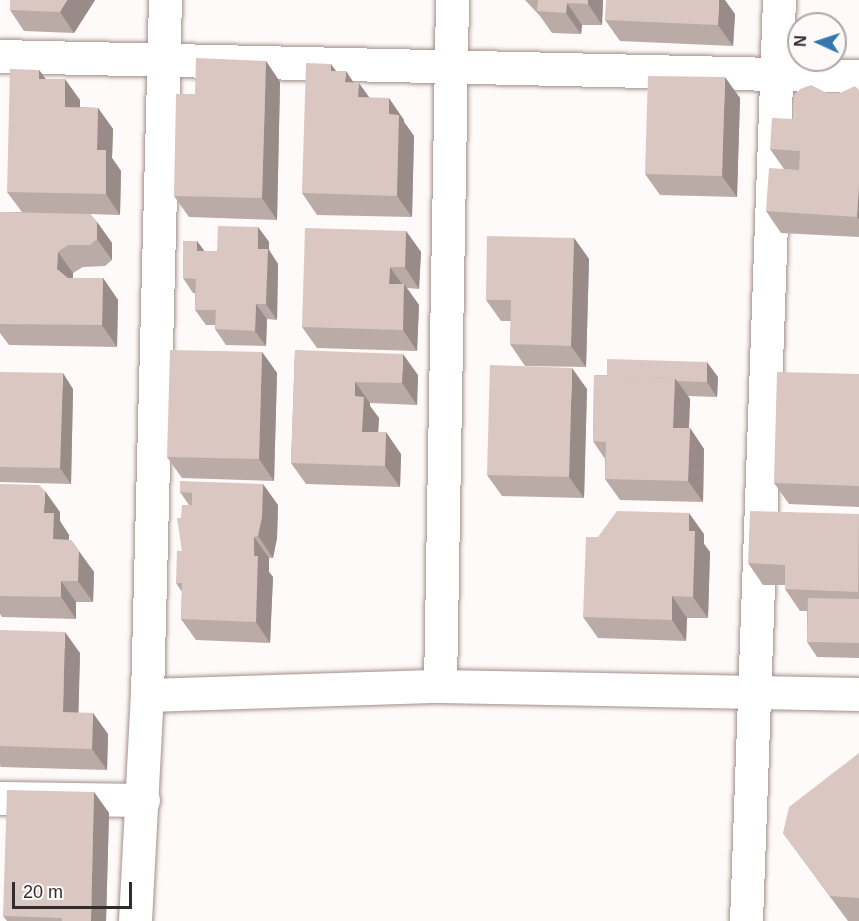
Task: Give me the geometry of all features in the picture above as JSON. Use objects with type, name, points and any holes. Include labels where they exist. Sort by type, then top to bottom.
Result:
[{"type":"street","points":[[135,921],[147,695],[165,0]]},
{"type":"street","points":[[440,686],[452,0]]},
{"type":"street","points":[[746,921],[779,0]]},
{"type":"street","points":[[0,56],[859,76]]},
{"type":"street","points":[[147,695],[440,686],[859,694]]},
{"type":"street","points":[[0,798],[143,800]]},
{"type":"building","points":[[10,0],[67,0],[60,12],[10,10]]},
{"type":"building","points":[[538,0],[588,0],[588,4],[567,3],[566,13],[537,11]]},
{"type":"building","points":[[606,0],[719,0],[718,25],[605,20]]},
{"type":"building","points":[[196,58],[266,61],[262,198],[174,196],[176,94],[195,94]]},
{"type":"building","points":[[306,63],[331,64],[331,71],[346,71],[345,82],[359,83],[358,97],[389,98],[389,114],[399,115],[397,196],[302,193]]},
{"type":"building","points":[[10,69],[39,70],[39,79],[65,79],[65,107],[98,108],[97,150],[106,150],[106,194],[7,192]]},
{"type":"building","points":[[648,76],[725,77],[722,176],[645,174]]},
{"type":"building","points":[[811,85],[827,93],[840,93],[855,86],[859,90],[857,217],[766,211],[769,168],[799,170],[800,151],[770,149],[772,118],[795,119],[794,97],[800,89]]},
{"type":"building","points":[[0,212],[90,214],[97,222],[97,239],[90,245],[68,245],[58,252],[57,269],[68,278],[103,278],[102,325],[0,324]]},
{"type":"building","points":[[218,226],[258,227],[258,249],[268,249],[266,304],[256,304],[255,331],[215,329],[216,310],[195,310],[196,279],[183,278],[183,241],[197,241],[197,251],[217,251]]},
{"type":"building","points":[[305,228],[406,231],[405,267],[390,267],[389,284],[404,284],[403,330],[302,327]]},
{"type":"building","points":[[487,236],[574,238],[571,346],[510,344],[511,300],[486,300]]},
{"type":"building","points":[[170,350],[262,352],[259,459],[167,457]]},
{"type":"building","points":[[295,350],[403,354],[402,383],[355,382],[355,396],[364,397],[362,432],[386,432],[385,466],[291,463]]},
{"type":"building","points":[[607,359],[707,362],[707,382],[677,381],[675,378],[607,376]]},
{"type":"building","points":[[490,365],[572,368],[569,477],[487,475]]},
{"type":"building","points":[[0,372],[63,373],[60,468],[0,467]]},
{"type":"building","points":[[777,372],[859,374],[859,486],[774,483]]},
{"type":"building","points":[[594,375],[675,378],[673,428],[690,428],[688,481],[605,479],[606,442],[593,441]]},
{"type":"building","points":[[180,481],[263,484],[262,517],[258,536],[254,537],[254,556],[258,556],[256,622],[181,619],[182,583],[176,583],[177,551],[182,551],[177,518],[181,518],[182,505],[192,505],[192,493],[180,492]]},
{"type":"building","points":[[0,484],[39,485],[45,491],[44,513],[54,513],[53,539],[71,540],[79,551],[78,581],[61,581],[61,597],[0,596]]},
{"type":"building","points":[[617,511],[689,513],[689,531],[695,531],[693,597],[672,596],[672,620],[583,617],[586,537],[598,537]]},
{"type":"building","points":[[750,511],[859,514],[858,592],[785,589],[785,565],[748,563]]},
{"type":"building","points":[[808,598],[859,599],[859,643],[807,642]]},
{"type":"building","points":[[0,630],[65,632],[63,712],[93,713],[92,749],[0,746]]},
{"type":"building","points":[[859,753],[859,898],[830,896],[783,833],[789,807]]},
{"type":"building","points":[[7,790],[94,792],[91,921],[3,916]]}]
